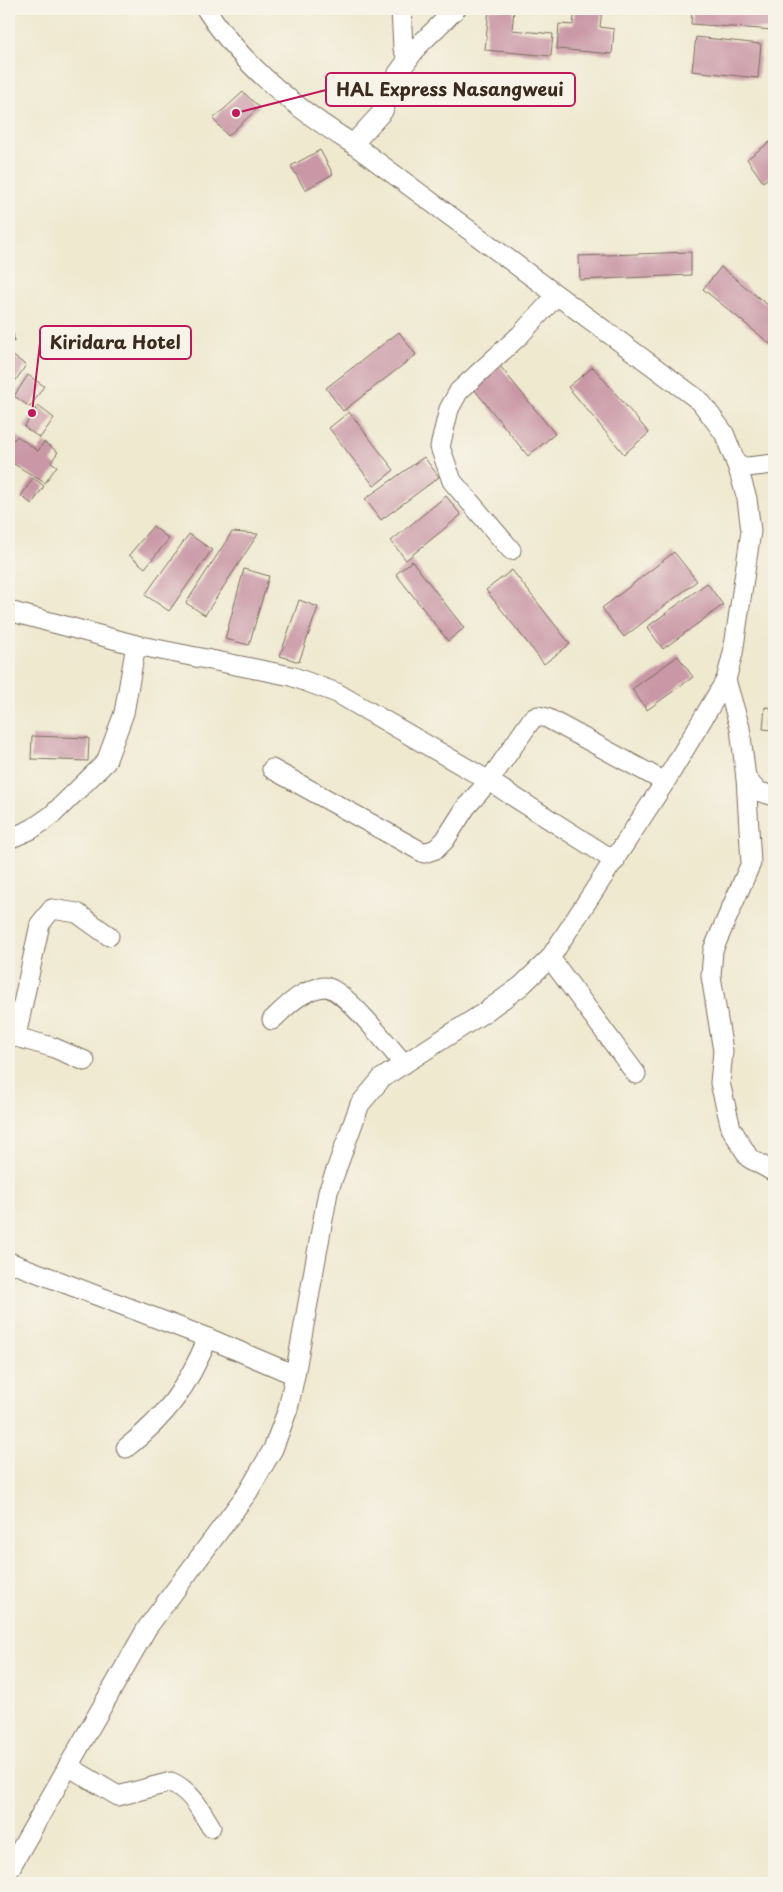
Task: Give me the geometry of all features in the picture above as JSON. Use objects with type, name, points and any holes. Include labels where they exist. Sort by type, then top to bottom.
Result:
[{"type":"street","points":[[9,1870],[147,1628],[248,1492],[268,1457],[288,1409],[328,1192],[335,1168],[360,1104],[382,1078],[485,1012],[521,986],[550,958],[665,782],[726,680],[733,653],[750,531],[747,498],[738,468],[724,433],[700,401],[353,144],[323,126],[263,75],[219,30],[206,9]]},
{"type":"street","points":[[401,9],[403,48],[408,60]]},
{"type":"street","points":[[353,144],[382,110],[398,73],[456,9]]},
{"type":"street","points":[[511,550],[452,481],[440,447],[449,409],[459,391],[520,335],[556,296]]},
{"type":"street","points":[[738,468],[774,464]]},
{"type":"street","points":[[9,611],[136,644],[291,676],[337,692],[489,781],[614,861]]},
{"type":"street","points":[[9,839],[32,829],[52,815],[106,762],[124,713],[136,644]]},
{"type":"street","points":[[726,680],[740,728],[746,778],[751,864],[713,950],[711,976],[724,1050],[720,1083],[731,1128],[749,1158],[774,1172]]},
{"type":"street","points":[[272,769],[424,853],[436,849],[445,840],[466,807],[489,781],[532,719],[538,716],[546,718],[665,782]]},
{"type":"street","points":[[746,778],[757,791],[774,796]]},
{"type":"street","points":[[85,1061],[52,1048],[12,1036],[40,924],[52,909],[77,913],[110,936]]},
{"type":"street","points":[[550,958],[636,1074]]},
{"type":"street","points":[[272,1020],[294,998],[324,987],[333,989],[356,1008],[404,1064]]},
{"type":"street","points":[[9,1262],[208,1338],[295,1375]]},
{"type":"street","points":[[126,1448],[144,1434],[178,1398],[193,1373],[208,1338]]},
{"type":"street","points":[[68,1766],[118,1796],[171,1782],[180,1786],[194,1799],[211,1827]]},
{"type":"building","points":[[489,9],[514,9],[512,30],[553,34],[551,56],[485,50]]},
{"type":"building","points":[[575,9],[602,9],[600,27],[614,29],[612,54],[557,49],[559,24],[573,25]]},
{"type":"building","points":[[692,9],[774,9],[774,30],[691,24]]},
{"type":"building","points":[[696,37],[761,44],[758,78],[692,71]]},
{"type":"building","points":[[243,92],[259,107],[228,136],[213,119]]},
{"type":"building","points":[[774,139],[774,174],[763,182],[747,159]]},
{"type":"building","points":[[320,150],[333,174],[305,190],[291,166]]},
{"type":"building","points":[[691,252],[691,275],[580,280],[579,256]]},
{"type":"building","points":[[721,267],[774,310],[774,347],[703,289]]},
{"type":"building","points":[[9,327],[11,327],[15,341],[9,343]]},
{"type":"building","points":[[399,332],[416,355],[343,411],[326,388]]},
{"type":"building","points":[[10,354],[26,365],[12,386],[9,383]]},
{"type":"building","points":[[500,366],[555,434],[528,456],[473,388]]},
{"type":"building","points":[[593,367],[649,433],[624,454],[568,387]]},
{"type":"building","points":[[28,375],[44,386],[30,407],[14,396]]},
{"type":"building","points":[[38,406],[54,418],[40,438],[24,427]]},
{"type":"building","points":[[349,412],[394,470],[374,486],[329,428]]},
{"type":"building","points":[[9,436],[14,440],[17,436],[38,451],[44,442],[58,452],[51,462],[57,466],[45,483],[9,461]]},
{"type":"building","points":[[424,457],[439,477],[381,520],[365,499]]},
{"type":"building","points":[[33,478],[44,486],[32,504],[21,496]]},
{"type":"building","points":[[446,496],[461,515],[406,560],[391,541]]},
{"type":"building","points":[[153,526],[169,539],[145,568],[129,555]]},
{"type":"building","points":[[232,532],[258,534],[205,615],[186,603]]},
{"type":"building","points":[[189,534],[212,550],[169,611],[145,595]]},
{"type":"building","points":[[674,552],[697,581],[624,637],[602,608]]},
{"type":"building","points":[[412,561],[464,628],[448,641],[396,574]]},
{"type":"building","points":[[244,569],[269,576],[249,645],[225,639]]},
{"type":"building","points":[[512,570],[570,644],[544,664],[486,590]]},
{"type":"building","points":[[707,583],[723,605],[663,649],[647,627]]},
{"type":"building","points":[[299,600],[318,607],[299,662],[280,656]]},
{"type":"building","points":[[678,656],[693,677],[647,710],[632,689]]},
{"type":"building","points":[[765,707],[774,708],[774,730],[763,729]]},
{"type":"building","points":[[32,736],[89,738],[88,761],[31,759]]},
{"type":"place","name":"HAL Express Nasangweui","points":[[236,113]]},
{"type":"place","name":"Kiridara Hotel","points":[[32,413]]}]
